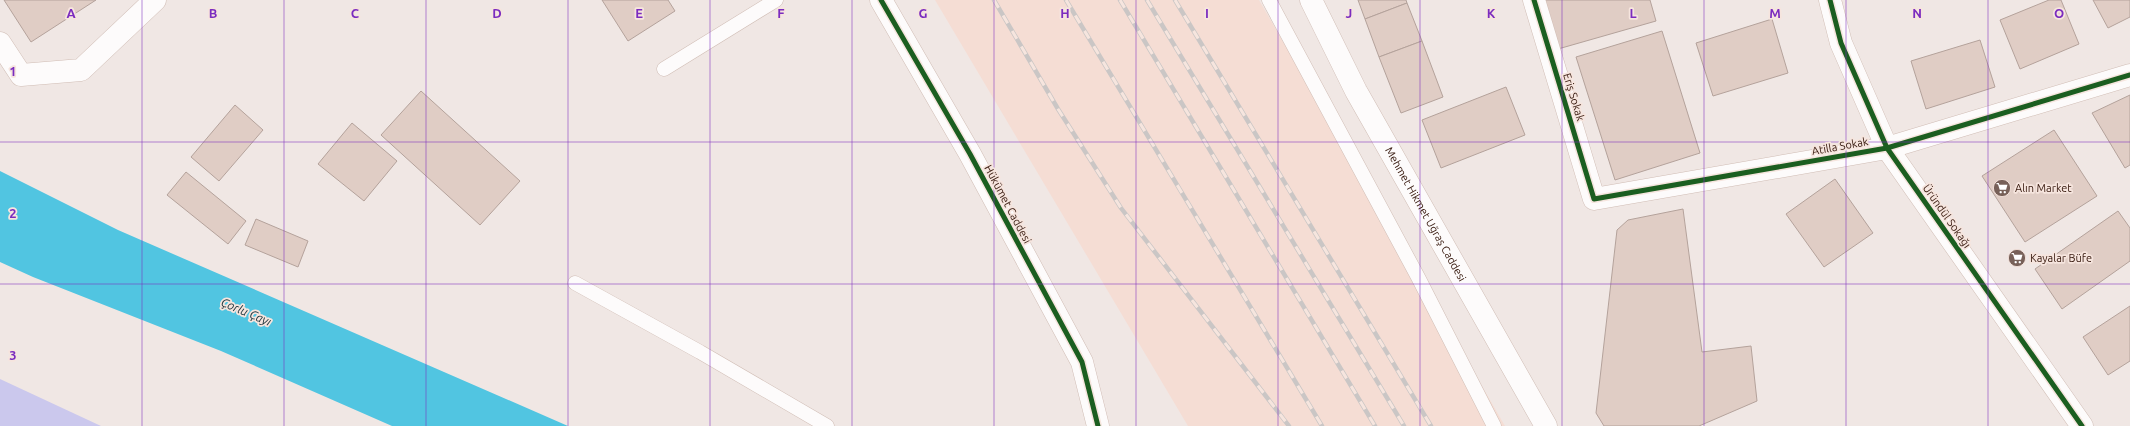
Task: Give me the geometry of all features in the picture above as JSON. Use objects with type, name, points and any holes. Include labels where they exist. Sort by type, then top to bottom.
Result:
[{"type":"street","points":[[0,43],[21,75],[81,70],[155,0]]},
{"type":"street","name":"Hükümet Caddesi","points":[[880,0],[970,154],[1082,362],[1098,426]]},
{"type":"street","name":"Mehmet Hikmet Uğraş Caddesi","points":[[1311,0],[1356,91],[1546,426]]},
{"type":"street","name":"Eriş Sokak","points":[[1534,0],[1594,199]]},
{"type":"street","name":"Üründül Sokağı","points":[[1830,0],[1841,43],[1887,148],[2082,426]]},
{"type":"street","name":"Atilla Sokak","points":[[1594,199],[1887,148],[2130,75]]},
{"type":"lane","points":[[664,69],[776,0]]},
{"type":"lane","points":[[1269,0],[1419,278],[1494,426]]},
{"type":"lane","points":[[575,283],[700,352],[827,426]]},
{"type":"shaded area","points":[[935,0],[1259,0],[1505,426],[1188,426]]},
{"type":"shaded area","points":[[0,379],[101,426],[0,426]]},
{"type":"water","name":"Çorlu Çayı","points":[[0,171],[118,230],[568,426],[392,426],[221,351],[33,277],[0,262]]},
{"type":"building","points":[[4,0],[96,0],[31,42]]},
{"type":"building","points":[[602,0],[668,0],[675,11],[628,41]]},
{"type":"building","points":[[1358,0],[1406,0],[1407,3],[1365,19]]},
{"type":"building","points":[[1544,0],[1650,0],[1656,21],[1558,49]]},
{"type":"building","points":[[2049,0],[2061,0],[2079,44],[2020,69],[2000,20]]},
{"type":"building","points":[[2093,0],[2130,0],[2130,17],[2108,28]]},
{"type":"building","points":[[1407,3],[1422,41],[1379,57],[1365,19]]},
{"type":"building","points":[[1772,19],[1788,73],[1713,96],[1696,43]]},
{"type":"building","points":[[1662,31],[1700,153],[1615,180],[1576,57]]},
{"type":"building","points":[[1980,40],[1995,87],[1926,109],[1911,61]]},
{"type":"building","points":[[1422,41],[1443,97],[1401,113],[1379,57]]},
{"type":"building","points":[[1506,87],[1525,135],[1441,168],[1422,120]]},
{"type":"building","points":[[421,91],[520,181],[480,225],[381,135]]},
{"type":"building","points":[[2130,95],[2130,165],[2125,168],[2092,113]]},
{"type":"building","points":[[235,105],[263,130],[219,181],[191,157]]},
{"type":"building","points":[[352,123],[397,161],[364,201],[318,164]]},
{"type":"building","points":[[2054,130],[2097,196],[2025,242],[1982,176]]},
{"type":"building","points":[[186,172],[246,221],[228,244],[167,195]]},
{"type":"building","points":[[1835,179],[1873,233],[1824,267],[1786,214]]},
{"type":"building","points":[[1683,209],[1702,352],[1751,346],[1757,401],[1699,426],[1604,426],[1596,413],[1617,230],[1628,220]]},
{"type":"building","points":[[2118,211],[2130,228],[2130,261],[2062,309],[2035,269]]},
{"type":"building","points":[[256,219],[308,241],[298,267],[245,245]]},
{"type":"building","points":[[2130,306],[2130,361],[2108,375],[2083,337]]},
{"type":"railway","points":[[994,0],[1058,109],[1121,208],[1289,426]]},
{"type":"railway","points":[[1066,0],[1322,426]]},
{"type":"railway","points":[[1120,0],[1375,426]]},
{"type":"railway","points":[[1147,0],[1404,426]]},
{"type":"railway","points":[[1175,0],[1431,426]]},
{"type":"cycle path","points":[[881,0],[970,154],[1082,362],[1098,426]]},
{"type":"cycle path","points":[[1534,0],[1594,199],[1887,148],[2130,75]]},
{"type":"cycle path","points":[[1830,0],[1841,43],[1887,148],[2082,426]]},
{"type":"place","name":"Alın Market","points":[[2002,188]]},
{"type":"place","name":"Kayalar Büfe","points":[[2017,258]]}]
